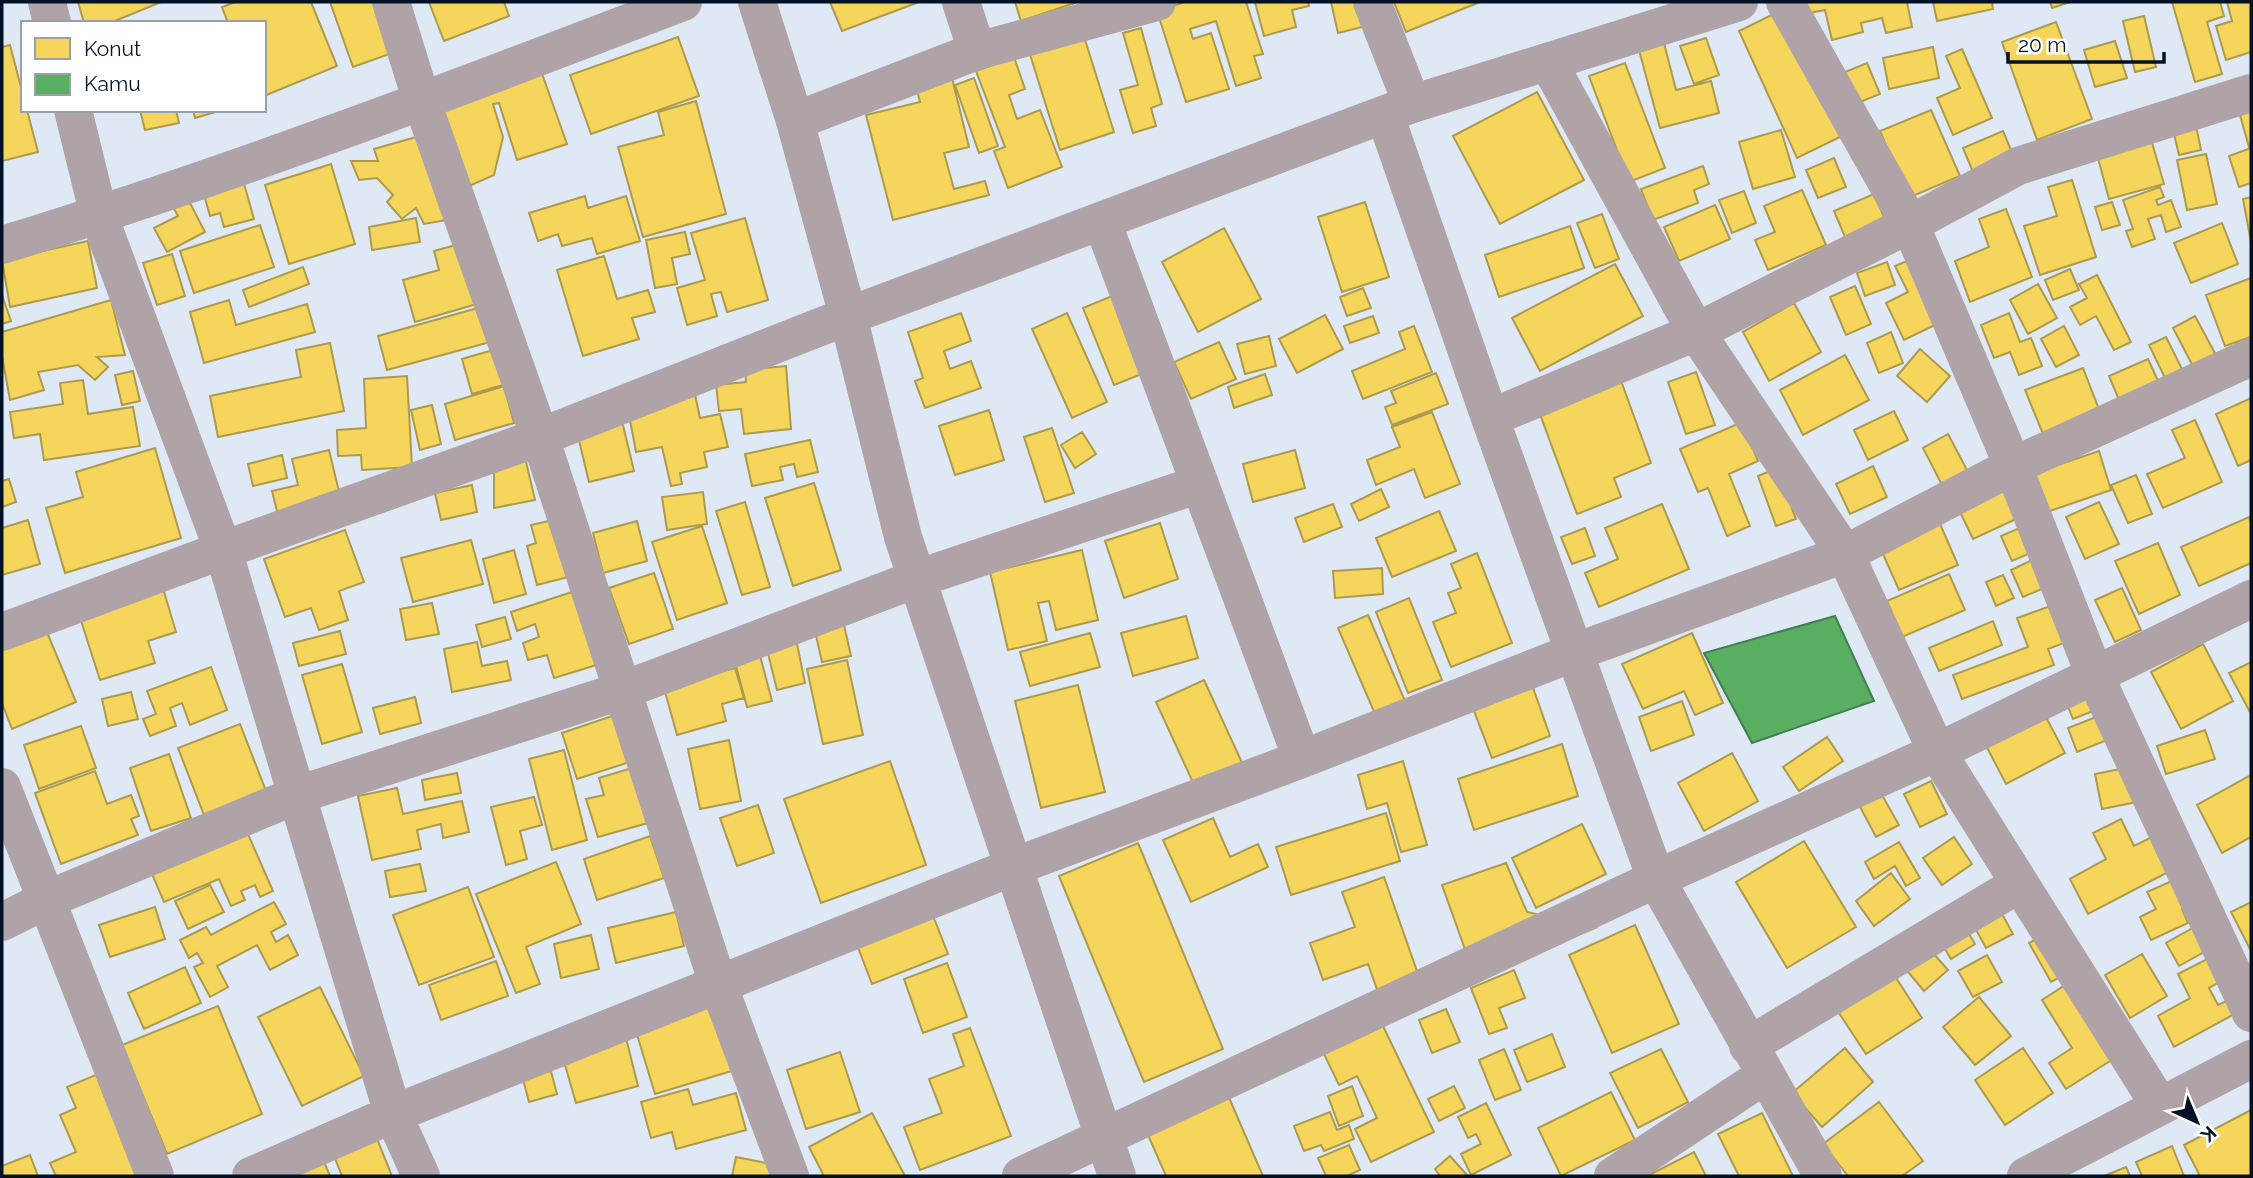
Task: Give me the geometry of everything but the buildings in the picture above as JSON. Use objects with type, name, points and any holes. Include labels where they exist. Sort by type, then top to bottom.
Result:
[{"type":"street","points":[[47,2],[52,21]]},
{"type":"street","points":[[391,2],[422,102],[540,437],[718,984],[789,1176]]},
{"type":"street","points":[[2,245],[99,216],[422,102],[683,2]]},
{"type":"street","points":[[757,2],[795,121],[848,316],[903,537],[1117,1176]]},
{"type":"street","points":[[961,2],[977,51]]},
{"type":"street","points":[[795,121],[977,51],[1157,2]]},
{"type":"street","points":[[1372,2],[1399,110],[1490,418],[1656,879],[1824,1176]]},
{"type":"street","points":[[2,632],[540,437],[848,316],[1399,110],[1739,2]]},
{"type":"street","points":[[1785,2],[1910,224],[2013,466],[2095,676],[2251,1013]]},
{"type":"street","points":[[1548,62],[1696,332],[1845,554],[1937,752],[2160,1107]]},
{"type":"street","points":[[1490,418],[1696,332],[2018,166],[2251,93]]},
{"type":"street","points":[[74,112],[99,216],[223,550],[393,1114],[421,1176]]},
{"type":"street","points":[[1102,221],[1302,759]]},
{"type":"street","points":[[251,1176],[393,1114],[1013,866],[1302,759],[1575,652],[1845,554],[2013,466],[2251,357]]},
{"type":"street","points":[[2,922],[46,900],[297,795],[621,691],[916,579],[1200,484]]},
{"type":"street","points":[[1021,1176],[1656,879],[1937,752],[2251,599]]},
{"type":"street","points":[[2,787],[155,1176]]},
{"type":"street","points":[[1613,1176],[1757,1060],[2020,884]]},
{"type":"street","points":[[2026,1176],[2251,1059]]}]
